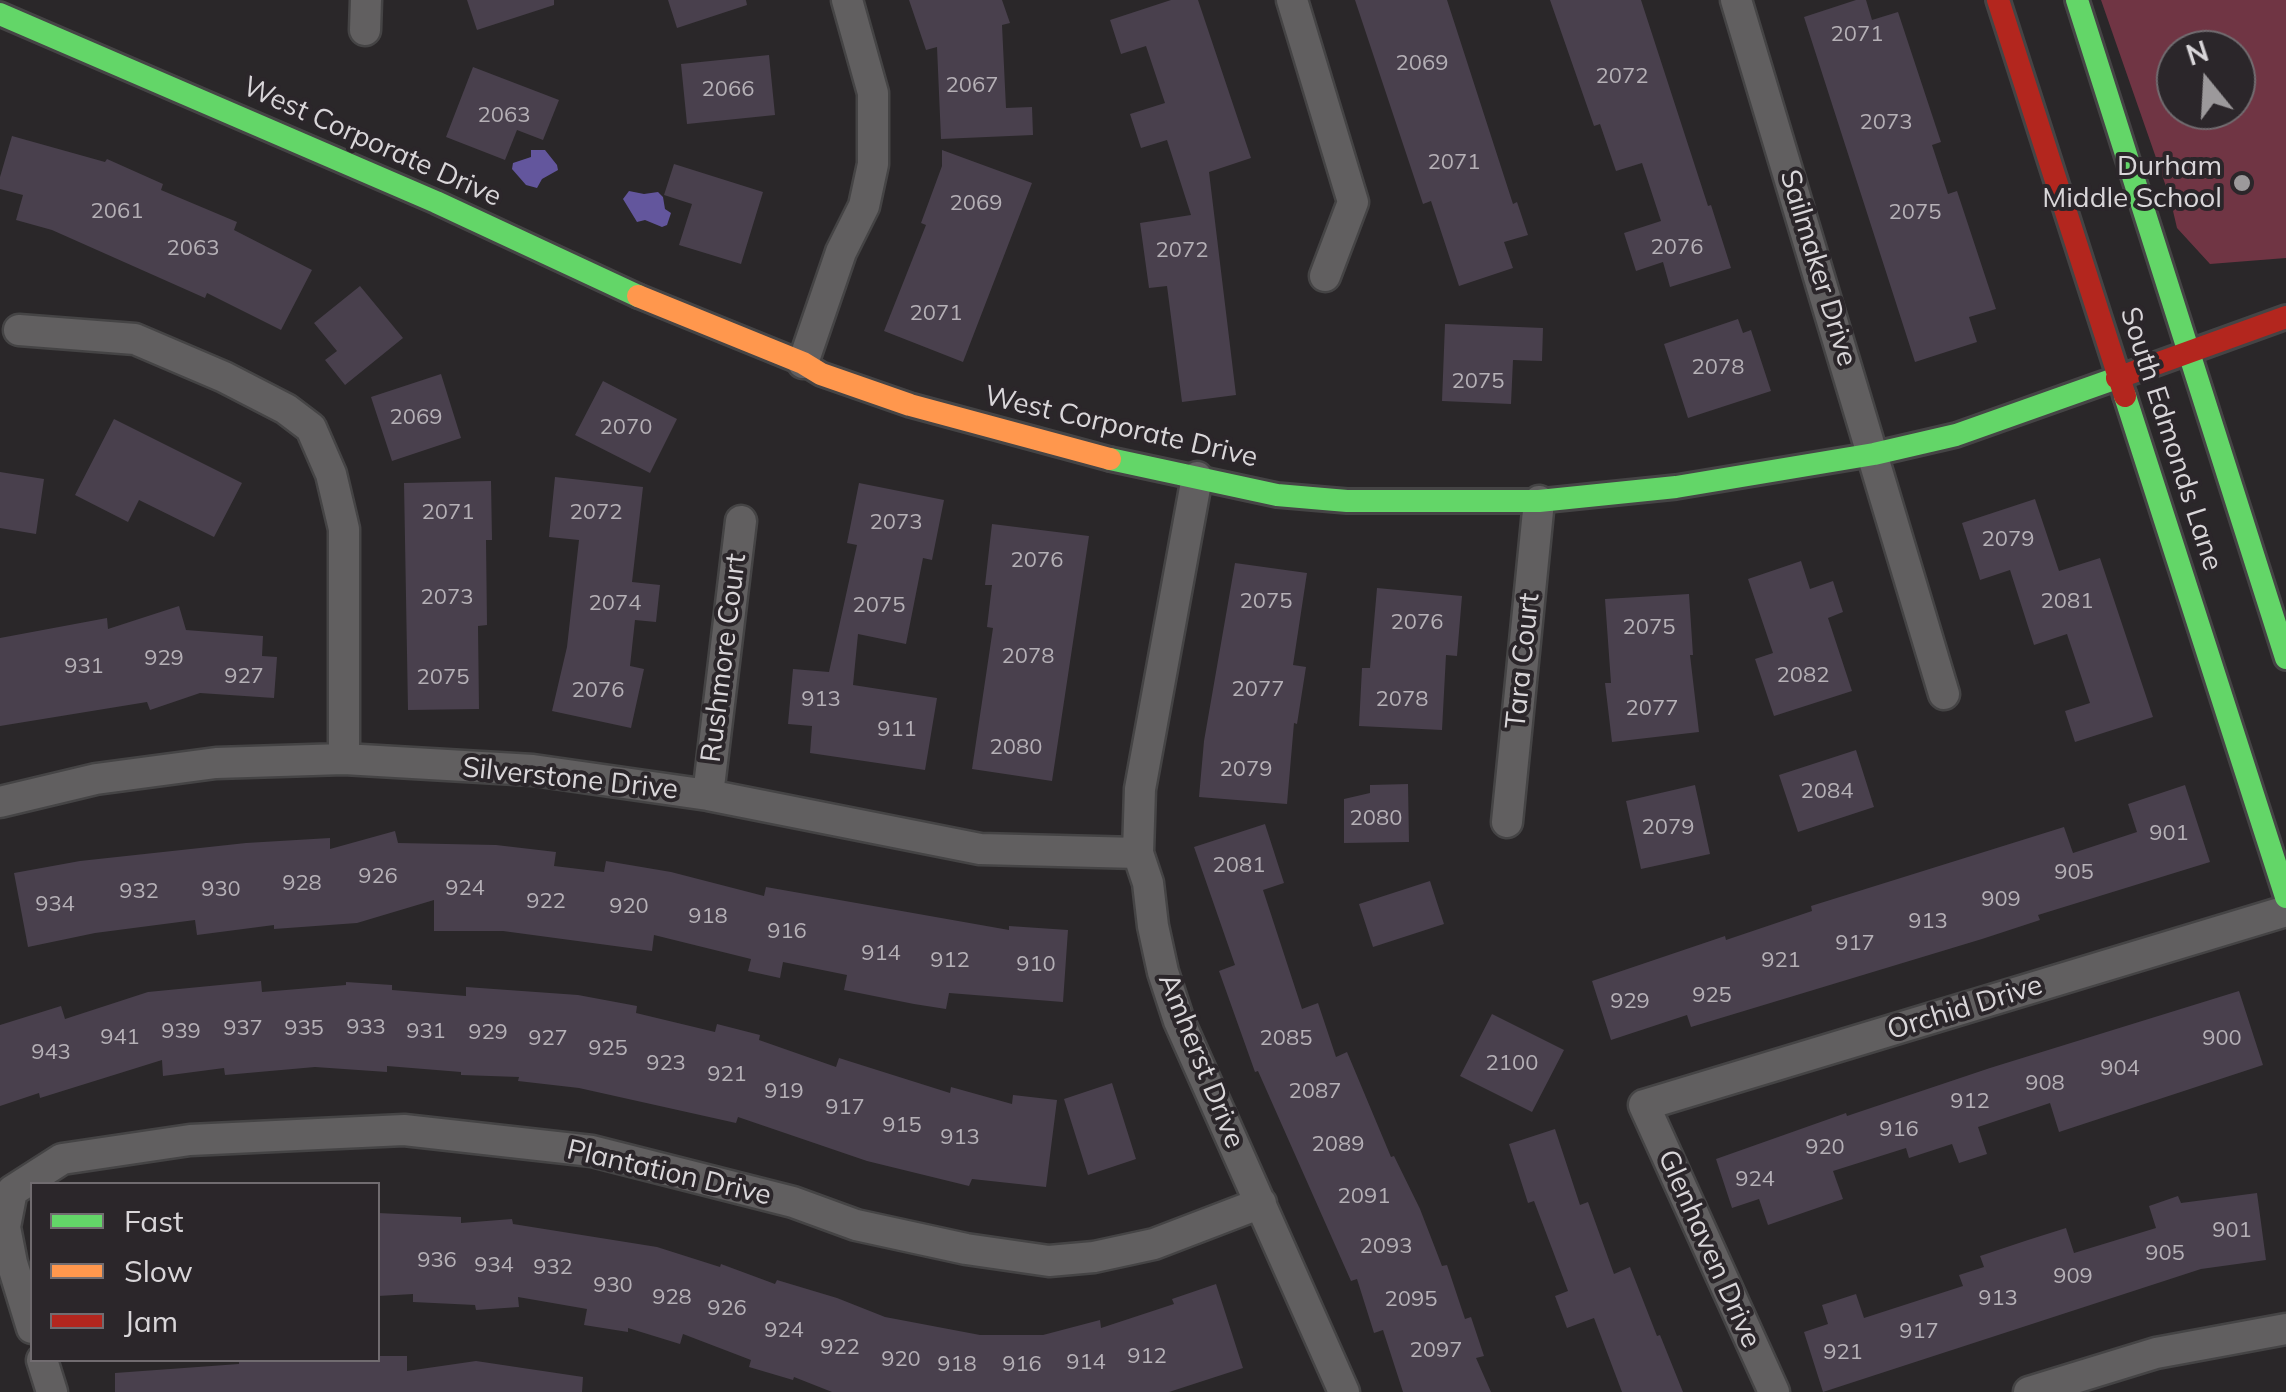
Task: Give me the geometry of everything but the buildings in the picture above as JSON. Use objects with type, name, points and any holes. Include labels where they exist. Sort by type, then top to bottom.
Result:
[{"type":"street","points":[[803,363],[841,252],[864,206],[873,164],[873,93],[848,0]]},
{"type":"street","points":[[1292,0],[1353,202],[1324,276]]},
{"type":"street","name":"Sailmaker Drive","points":[[1736,0],[1944,694]]},
{"type":"street","name":"South Edmonds Lane","points":[[1998,0],[2286,897]]},
{"type":"street","name":"South Edmonds Lane","points":[[2077,0],[2286,658]]},
{"type":"street","name":"West Corporate Drive","points":[[0,14],[436,202],[671,312],[803,363],[820,374],[910,405],[1075,451],[1277,495],[1346,500],[1539,500],[1676,487],[1874,454],[1956,434],[2286,317]]},
{"type":"street","points":[[19,330],[135,339],[224,377],[311,428],[331,474],[344,528],[344,759]]},
{"type":"street","name":"Amherst Drive","points":[[1197,477],[1140,789],[1138,853],[1148,883],[1163,972],[1179,1021],[1344,1392]]},
{"type":"street","name":"Tara Court","points":[[1507,822],[1539,500]]},
{"type":"street","name":"Rushmore Court","points":[[708,795],[741,521]]},
{"type":"street","name":"Silverstone Drive","points":[[0,802],[96,780],[216,763],[344,759],[533,770],[708,795],[980,850],[1138,853]]},
{"type":"street","name":"Orchid Drive","points":[[1644,1105],[2286,911]]},
{"type":"street","name":"Glenhaven Drive","points":[[1644,1105],[1774,1392]]},
{"type":"street","name":"Plantation Drive","points":[[30,1320],[5,1226],[12,1191],[62,1159],[190,1140],[404,1130],[592,1151],[794,1202],[856,1225],[966,1250],[1049,1261],[1094,1258],[1154,1244],[1262,1203]]},
{"type":"street","points":[[2029,1392],[2156,1353],[2286,1329]]},
{"type":"street","points":[[43,1362],[52,1392]]},
{"type":"shaded area","name":"Durham Middle School","points":[[2101,0],[2286,0],[2286,258],[2210,264],[2177,228]]},
{"type":"shaded area","points":[[531,150],[545,150],[558,170],[542,179],[537,188],[526,185],[512,169],[513,163],[531,157]]},
{"type":"shaded area","points":[[629,191],[658,192],[671,213],[667,225],[637,222],[623,199]]},
{"type":"traffic: fast","points":[[2077,0],[2286,658]]},
{"type":"traffic: fast","points":[[0,14],[436,202],[638,296]]},
{"type":"traffic: fast","points":[[1110,459],[1277,495],[1347,501],[1539,501],[1676,487],[1874,454],[1956,435],[2117,378]]},
{"type":"traffic: fast","points":[[2125,396],[2286,897]]},
{"type":"traffic: slow","points":[[638,296],[803,363],[821,374],[910,405],[1110,459]]},
{"type":"traffic: jam","points":[[1998,0],[2125,396]]},
{"type":"traffic: jam","points":[[2117,378],[2286,317]]},
{"type":"place","name":"Durham Middle School","points":[[2242,183]]}]
